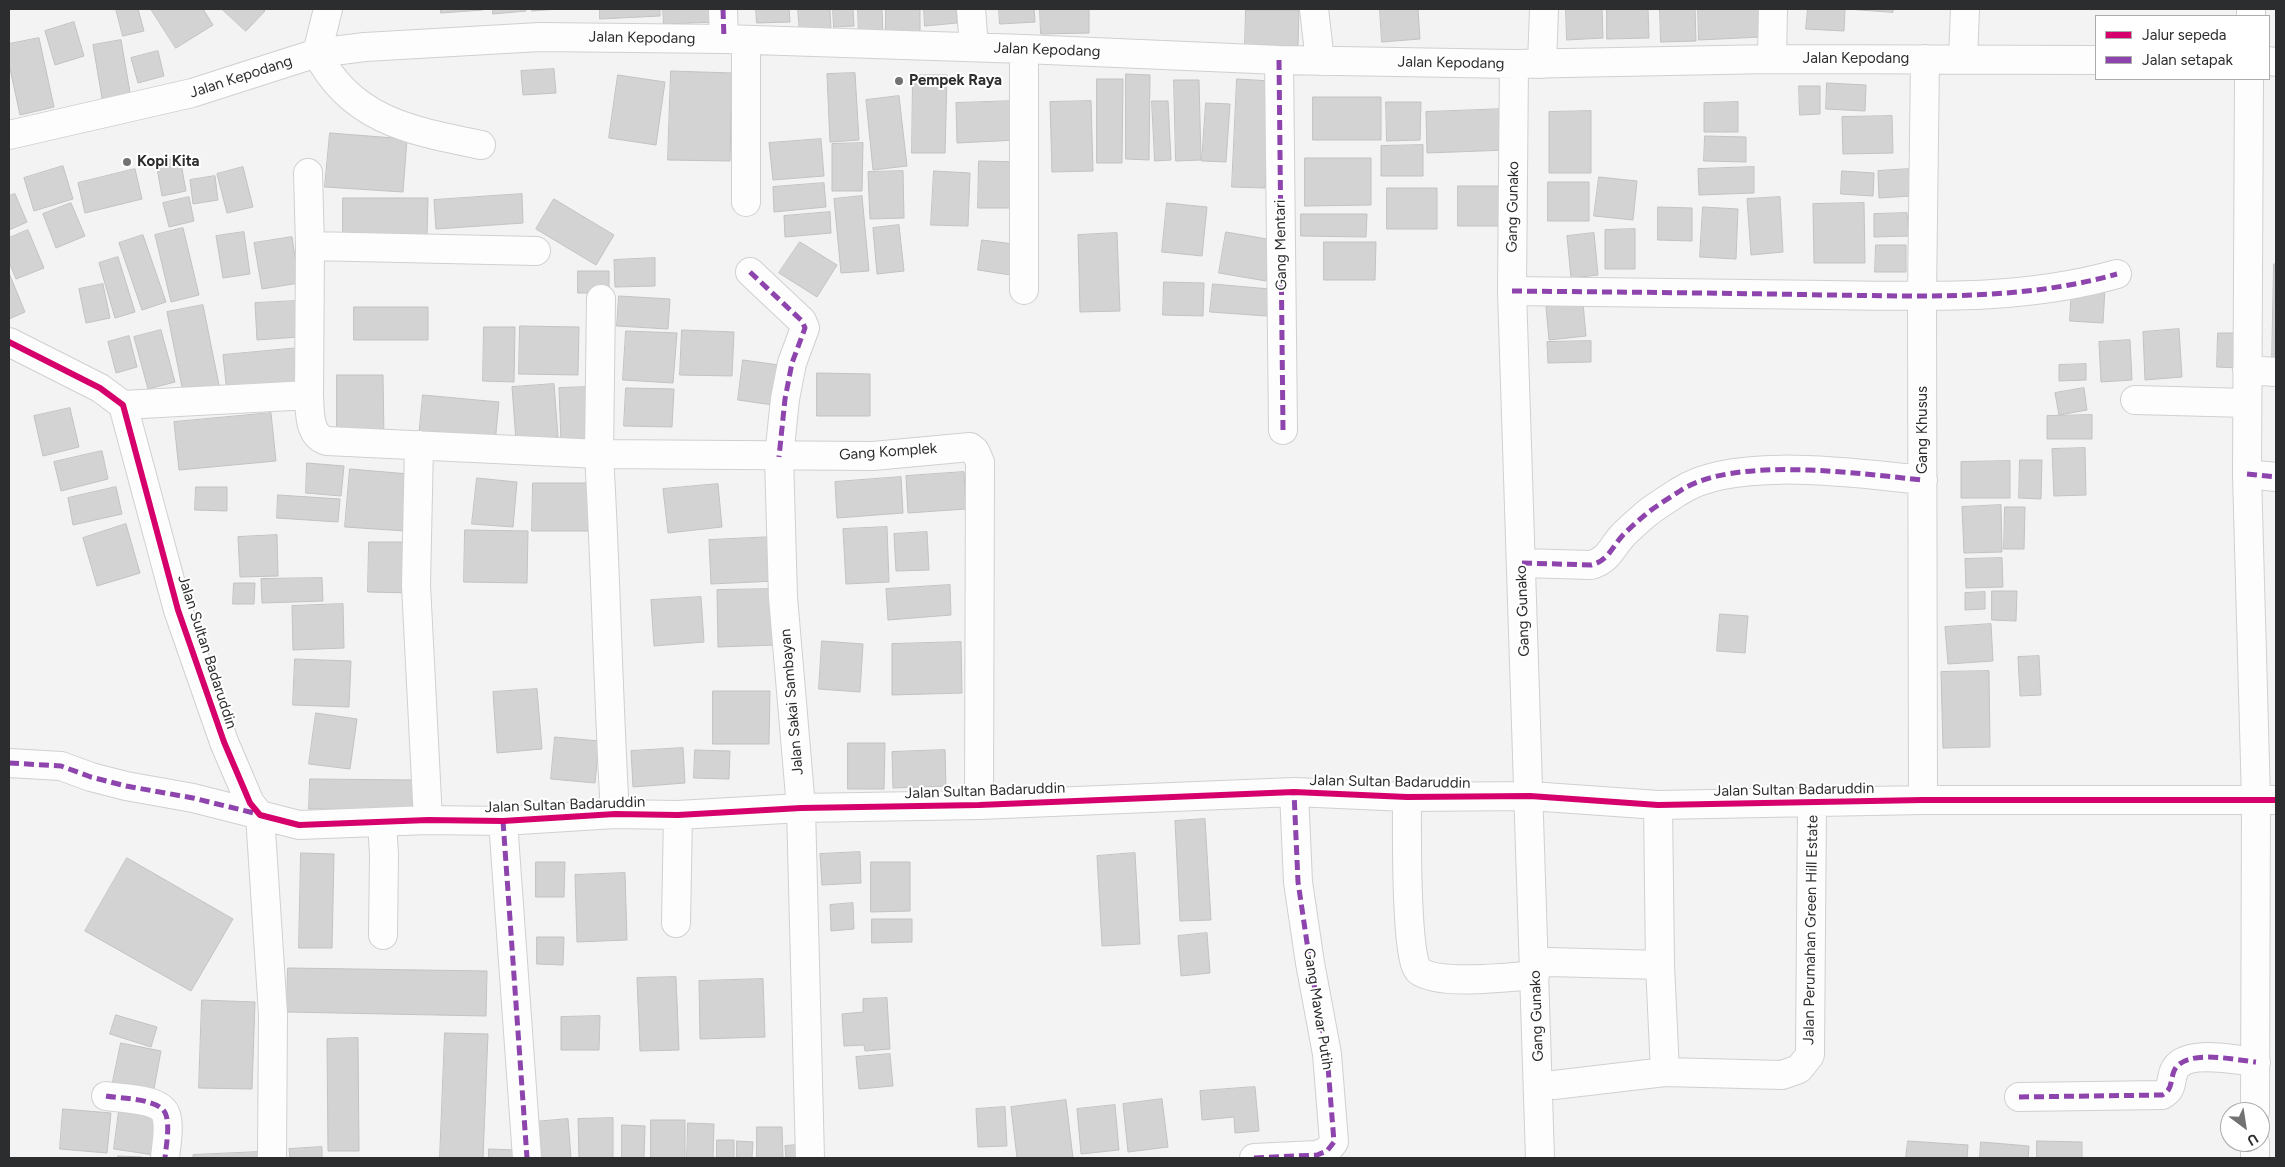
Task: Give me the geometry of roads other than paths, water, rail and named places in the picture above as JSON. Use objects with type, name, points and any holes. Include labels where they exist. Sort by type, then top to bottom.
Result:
[{"type":"street","points":[[328,9],[317,53],[322,63],[348,96],[374,115],[424,133],[481,145]]},
{"type":"street","points":[[723,9],[735,40],[746,202]]},
{"type":"street","points":[[971,9],[974,47]]},
{"type":"street","points":[[1314,9],[1320,61]]},
{"type":"street","points":[[1542,64],[1544,9]]},
{"type":"street","points":[[1772,58],[1773,9]]},
{"type":"street","points":[[1963,59],[1966,9]]},
{"type":"street","name":"Jalan Kepodang","points":[[9,135],[192,93],[317,53],[364,47],[540,37],[974,47],[1279,60],[1514,64],[1772,58],[2095,60]]},
{"type":"street","points":[[1024,49],[1024,290]]},
{"type":"street","name":"Gang Khusus","points":[[1923,800],[1922,296],[1925,59]]},
{"type":"street","name":"Gang Mentari","points":[[1279,60],[1283,430]]},
{"type":"street","name":"Gang Gunako","points":[[1514,64],[1512,291],[1530,796],[1542,968],[1540,1158]]},
{"type":"street","points":[[2249,80],[2247,474],[2266,800],[2256,1102]]},
{"type":"street","name":"Gang Komplek","points":[[308,173],[310,246],[309,395],[312,427],[322,440],[599,454],[779,457],[873,456],[970,447],[979,458],[979,805]]},
{"type":"street","points":[[310,246],[536,251]]},
{"type":"street","name":"Jalan Sakai Sambayan","points":[[750,272],[802,321],[805,328],[792,362],[785,399],[779,457],[783,597],[801,808],[810,1158]]},
{"type":"street","points":[[1512,291],[1922,296],[2013,293],[2088,282],[2117,274]]},
{"type":"street","points":[[601,299],[599,454],[615,814]]},
{"type":"street","points":[[9,342],[100,388],[123,405],[309,395]]},
{"type":"street","points":[[2247,370],[2276,372]]},
{"type":"street","points":[[2135,400],[2247,403]]},
{"type":"street","name":"Jalan Sultan Badaruddin","points":[[123,405],[178,610],[224,742],[250,803],[260,815],[299,825],[428,820],[503,821],[615,814],[678,814],[801,808],[979,805],[1294,792],[1407,797],[1530,796],[1658,805],[1923,800],[2266,800]]},
{"type":"street","points":[[419,446],[416,585],[428,820]]},
{"type":"street","points":[[1522,563],[1591,565],[1600,563],[1622,536],[1645,515],[1682,489],[1712,477],[1798,470],[1923,480]]},
{"type":"street","points":[[2247,474],[2276,477]]},
{"type":"street","points":[[9,763],[61,766],[91,777],[126,786],[193,798],[260,815],[273,1014],[272,1158]]},
{"type":"street","name":"Gang Mawar Putih","points":[[1254,1158],[1317,1155],[1326,1151],[1334,1142],[1327,1054],[1310,963],[1298,882],[1294,792]]},
{"type":"street","points":[[1407,797],[1410,935],[1412,959],[1417,970],[1432,977],[1453,979],[1542,968],[1660,965]]},
{"type":"street","name":"Jalan Perumahan Green Hill Estate","points":[[1554,1084],[1665,1072],[1782,1075],[1799,1069],[1810,1055],[1812,802]]},
{"type":"street","points":[[1658,805],[1660,965],[1665,1072]]},
{"type":"street","points":[[676,923],[678,814]]},
{"type":"street","points":[[503,821],[527,1158]]},
{"type":"street","points":[[382,822],[384,855],[383,935]]},
{"type":"street","points":[[2019,1097],[2162,1095],[2171,1087],[2173,1072],[2179,1064],[2189,1058],[2207,1057],[2256,1062]]},
{"type":"street","points":[[106,1096],[155,1103],[163,1108],[167,1117],[165,1158]]},
{"type":"place","name":"Pempek Raya","points":[[899,81]]},
{"type":"place","name":"Kopi Kita","points":[[127,162]]}]
